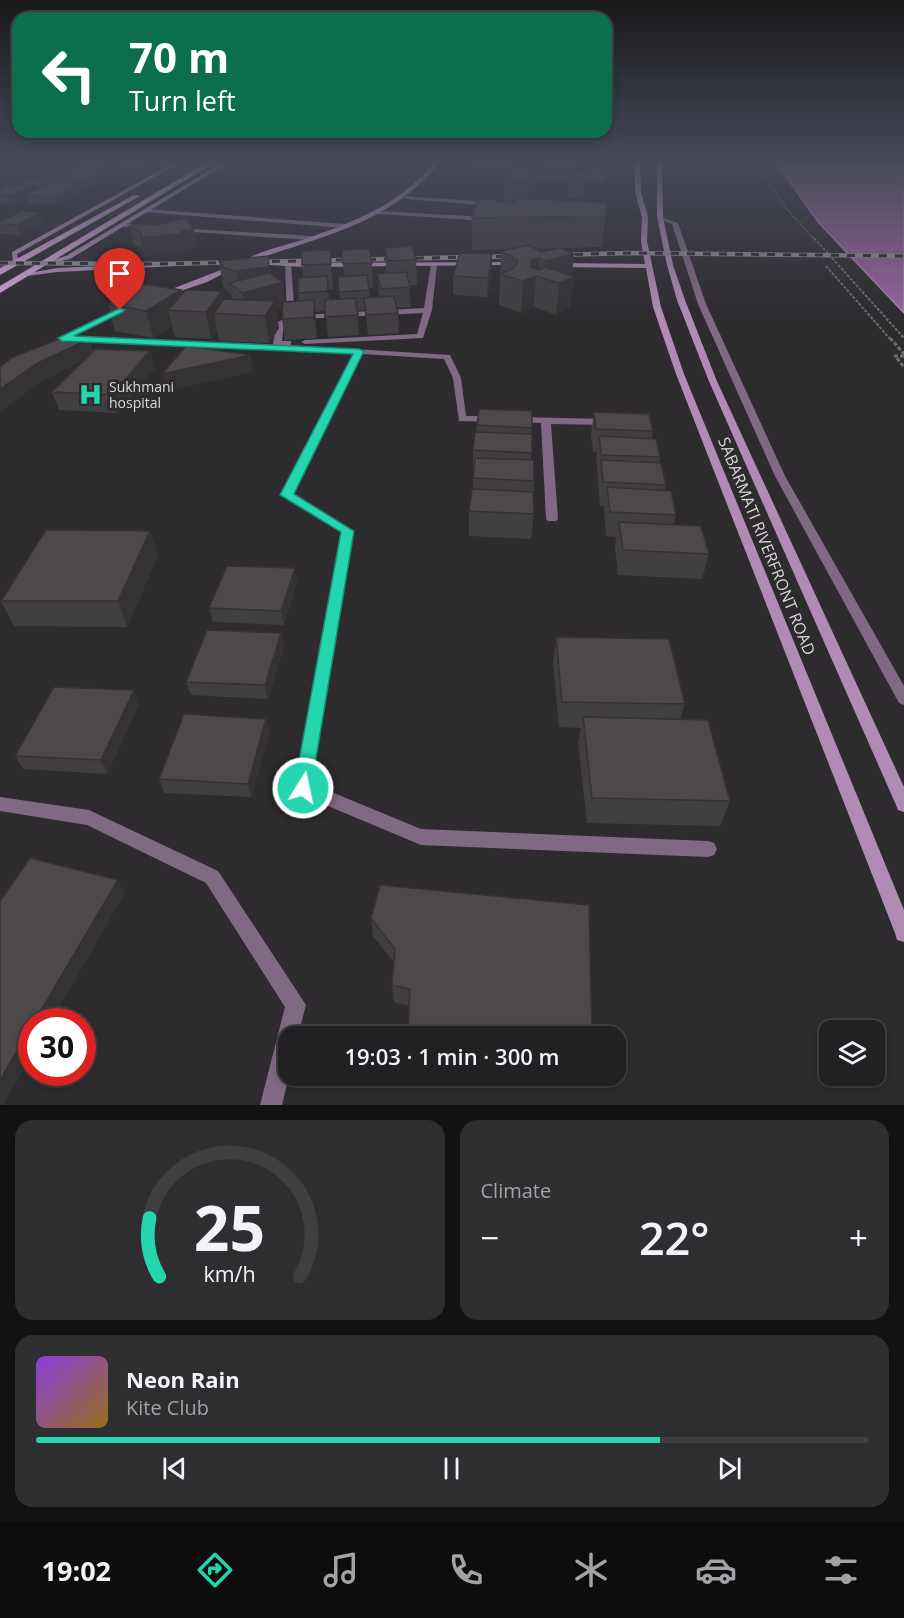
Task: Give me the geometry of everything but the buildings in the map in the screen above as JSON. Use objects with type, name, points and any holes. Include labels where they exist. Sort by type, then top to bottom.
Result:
[{"type":"main road","points":[[14,264],[14,253],[87,213]]},
{"type":"main road","points":[[0,272],[105,213]]},
{"type":"main road","points":[[0,290],[127,213]]},
{"type":"main road","points":[[44,262],[68,258],[143,213]]},
{"type":"main road","points":[[150,298],[204,280],[245,262],[377,213]]},
{"type":"main road","name":"SABARMATI RIVERFRONT ROAD","points":[[644,213],[643,229],[657,307],[690,401],[904,933]]},
{"type":"main road","name":"SABARMATI RIVERFRONT ROAD","points":[[660,213],[670,265],[712,379],[904,805]]},
{"type":"main road","points":[[27,274],[57,270],[245,262],[527,264]]},
{"type":"main road","points":[[0,265],[14,264]]},
{"type":"main road","points":[[549,264],[649,266]]},
{"type":"main road","points":[[42,349],[130,306]]},
{"type":"street","points":[[167,213],[345,226]]},
{"type":"street","points":[[241,213],[359,221]]},
{"type":"street","points":[[387,213],[501,220]]},
{"type":"street","points":[[660,217],[675,223],[702,304],[780,477],[904,699]]},
{"type":"street","points":[[123,225],[158,228]]},
{"type":"street","points":[[170,229],[311,238]]},
{"type":"street","points":[[288,264],[291,318]]},
{"type":"street","points":[[428,310],[291,318],[280,323],[278,344],[420,336],[428,310],[434,264]]},
{"type":"street","points":[[62,338],[447,357],[457,378],[462,419],[621,423]]},
{"type":"street","points":[[359,351],[287,495],[348,531],[303,788],[421,837],[708,849]]},
{"type":"street","points":[[546,420],[552,519]]},
{"type":"street","points":[[0,804],[89,818],[212,877],[296,1005],[291,1026]]},
{"type":"street","points":[[271,1105],[278,1077]]},
{"type":"path","points":[[790,213],[904,338]]},
{"type":"path","points":[[826,266],[904,355]]},
{"type":"path","points":[[904,355],[895,356],[904,367]]},
{"type":"shaded area","points":[[811,213],[904,213],[904,313]]},
{"type":"railway","points":[[559,255],[629,253],[904,256]]},
{"type":"railway","points":[[0,263],[160,264],[517,256]]},
{"type":"place","name":"Sukhmani hospital","points":[[91,394]]},
{"type":"route","points":[[120,310],[62,338],[359,351],[287,495],[348,531],[303,788]]}]
